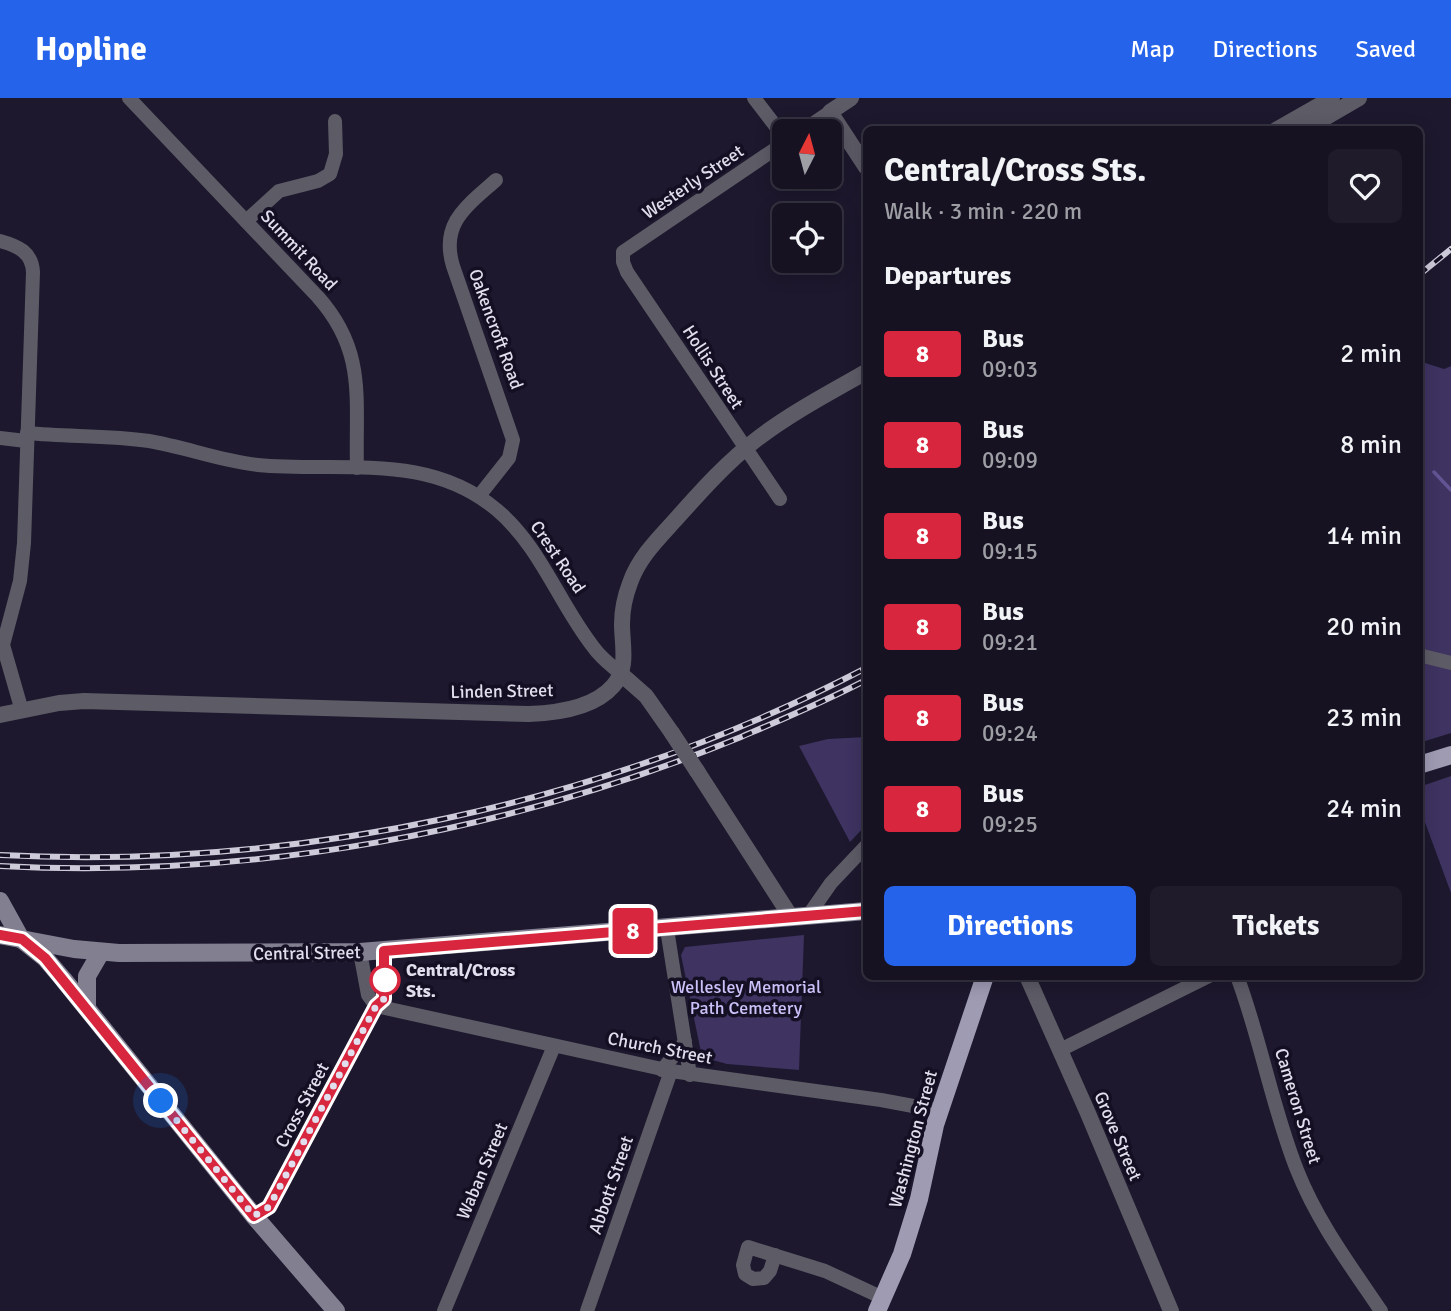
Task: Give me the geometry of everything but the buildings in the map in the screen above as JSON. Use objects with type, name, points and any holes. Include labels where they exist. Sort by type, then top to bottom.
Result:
[{"type":"main road","points":[[1423,764],[1451,755]]},
{"type":"main road","points":[[0,901],[22,939],[45,958],[87,1007],[254,1216],[336,1311]]},
{"type":"main road","name":"Central Street","points":[[0,935],[64,948],[101,952],[213,955],[360,952],[863,911]]},
{"type":"main road","points":[[87,1007],[87,976],[101,952]]},
{"type":"main road","name":"Washington Street","points":[[880,1304],[910,1229],[940,1111],[984,980]]},
{"type":"street","name":"Summit Road","points":[[129,98],[323,303],[346,337],[356,382],[357,468]]},
{"type":"street","points":[[754,98],[772,121]]},
{"type":"street","points":[[821,119],[851,98]]},
{"type":"street","points":[[1283,126],[1332,98]]},
{"type":"street","points":[[1311,126],[1359,98]]},
{"type":"street","points":[[830,113],[863,162]]},
{"type":"street","points":[[246,221],[279,191],[312,183],[330,174],[336,154],[335,121]]},
{"type":"street","name":"Westerly Street","points":[[623,252],[772,152]]},
{"type":"street","name":"Oakencroft Road","points":[[479,496],[509,458],[513,440],[453,266],[450,240],[459,214],[496,180]]},
{"type":"street","points":[[0,241],[23,250],[33,266],[21,575],[3,645],[22,711]]},
{"type":"street","name":"Hollis Street","points":[[623,252],[627,272],[780,499]]},
{"type":"street","points":[[621,674],[624,658],[623,611],[629,584],[654,543],[694,498],[745,449],[784,420],[863,374]]},
{"type":"street","name":"Crest Road","points":[[0,438],[136,439],[258,465],[399,469],[427,473],[462,486],[479,496],[501,513],[520,534],[592,646],[651,702],[799,916]]},
{"type":"street","points":[[1423,656],[1451,663]]},
{"type":"street","name":"Linden Street","points":[[0,715],[90,701],[536,714],[592,702],[608,691],[621,674]]},
{"type":"street","points":[[799,916],[863,849]]},
{"type":"street","points":[[667,929],[690,1075]]},
{"type":"street","name":"Cross Street","points":[[254,1216],[269,1207],[385,993],[384,951]]},
{"type":"street","points":[[360,952],[368,995],[376,1006]]},
{"type":"street","name":"Grove Street","points":[[1029,980],[1171,1311]]},
{"type":"street","points":[[1060,1050],[1201,980]]},
{"type":"street","name":"Cameron Street","points":[[1238,980],[1261,1049],[1282,1129],[1305,1189],[1332,1240],[1381,1311]]},
{"type":"street","name":"Church Street","points":[[376,1006],[690,1075],[881,1100],[940,1111]]},
{"type":"street","name":"Abbott Street","points":[[587,1311],[666,1070],[685,1042]]},
{"type":"street","name":"Waban Street","points":[[444,1311],[554,1046]]},
{"type":"street","points":[[775,1255],[767,1275],[762,1279],[753,1279],[746,1274],[743,1267],[748,1247],[775,1255],[838,1276],[880,1304]]},
{"type":"green space","points":[[1423,362],[1444,369],[1451,366],[1451,733],[1423,742]]},
{"type":"green space","points":[[863,737],[863,828],[850,842],[799,746],[828,739]]},
{"type":"green space","points":[[1451,776],[1451,893],[1423,817],[1423,786]]},
{"type":"green space","name":"Wellesley Memorial Path Cemetery","points":[[804,935],[799,1070],[727,1064],[702,1057],[681,955],[685,947]]},
{"type":"waterway","points":[[1434,472],[1451,490]]},
{"type":"railway","points":[[1423,272],[1451,249]]},
{"type":"railway","points":[[0,855],[111,857],[223,851],[335,839],[445,818],[554,791],[661,757],[765,716],[863,669]]},
{"type":"railway","points":[[0,866],[95,868],[189,865],[284,856],[377,842],[470,823],[562,799],[652,771],[741,737],[863,682]]},
{"type":"bus line","name":"8","points":[[0,935],[22,939],[45,958],[254,1216],[269,1207],[376,1006],[384,999],[384,951],[863,911]]},
{"type":"place","name":"Central/Cross Sts.","points":[[385,980]]},
{"type":"route","points":[[161,1101],[254,1216],[269,1207],[376,1006],[384,999],[385,973],[385,980]]}]
